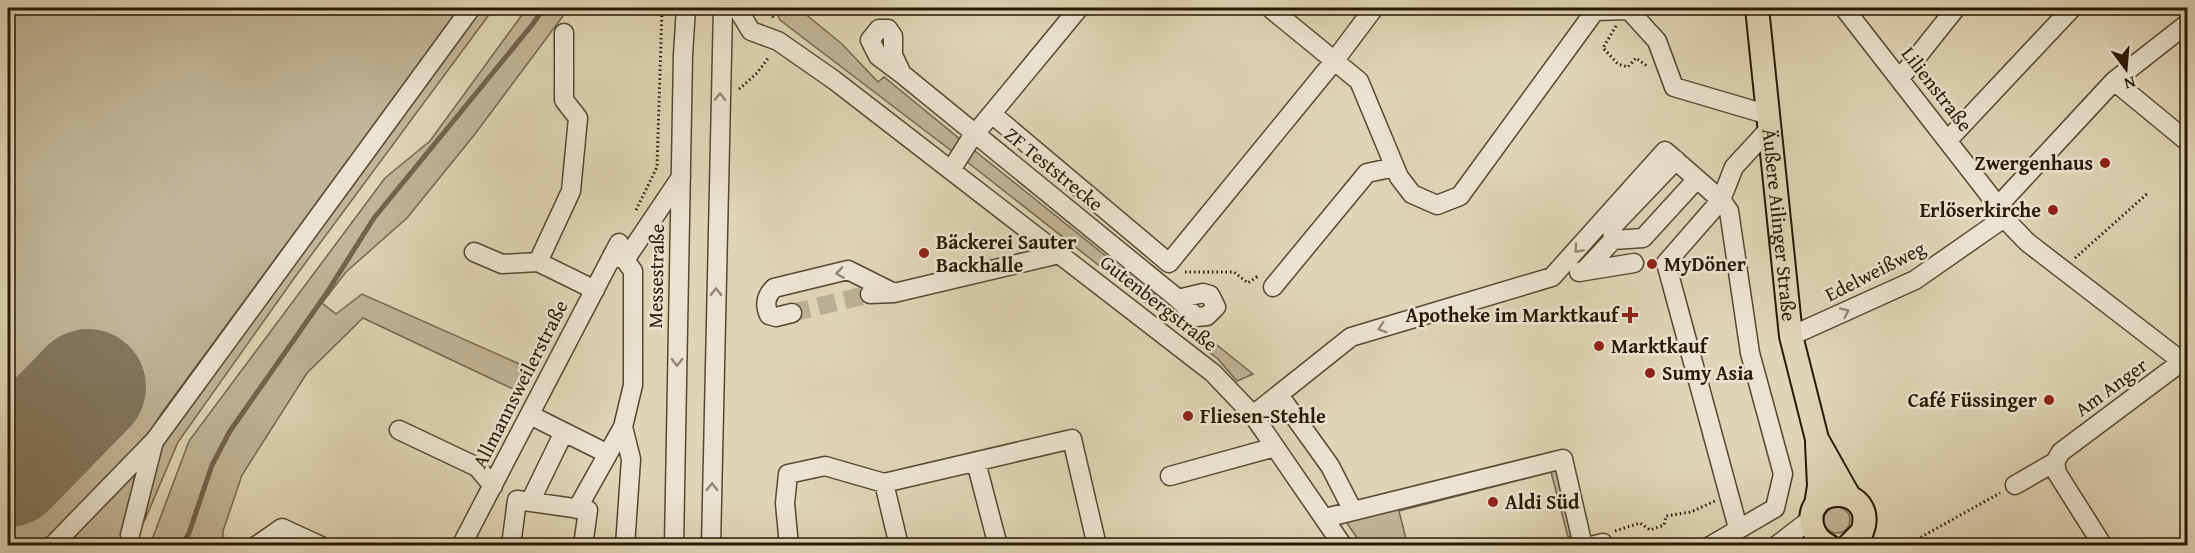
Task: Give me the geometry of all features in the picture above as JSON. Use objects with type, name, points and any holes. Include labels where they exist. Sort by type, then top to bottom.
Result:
[{"type":"main road","name":"Äußere Ailinger Straße","points":[[1757,8],[1791,336],[1817,439],[1819,486],[1814,512]]},
{"type":"main road","name":"Äußere Ailinger Straße","points":[[1817,439],[1849,496],[1860,506],[1877,538]]},
{"type":"main road","points":[[1849,496],[1830,495],[1814,512],[1815,533],[1831,545],[1860,536],[1877,538]]},
{"type":"street","points":[[52,546],[155,440],[471,8]]},
{"type":"street","name":"Messestraße","points":[[674,546],[683,54],[686,8]]},
{"type":"street","points":[[711,546],[723,8]]},
{"type":"street","name":"Gutenbergstraße","points":[[737,8],[751,31],[778,41],[834,80],[1213,373],[1253,415],[1343,546]]},
{"type":"street","points":[[951,170],[975,134],[1079,8]]},
{"type":"street","points":[[1270,8],[1359,81],[1395,167],[1412,194],[1428,203],[1437,205],[1460,196],[1595,11],[1628,10],[1657,41],[1674,87],[1770,121],[1734,167],[1721,200],[1666,263],[1738,528]]},
{"type":"street","points":[[992,114],[1169,263],[1335,60],[1374,8]]},
{"type":"street","name":"Lilienstraße","points":[[1844,8],[1900,77],[2001,212],[2027,242],[2186,362]]},
{"type":"street","points":[[1900,77],[1956,8]]},
{"type":"street","points":[[1948,140],[2072,8]]},
{"type":"street","name":"Edelweißweg","points":[[1791,336],[1915,280],[2001,212],[2114,81],[2187,23]]},
{"type":"street","points":[[538,261],[571,191],[578,118],[564,100],[564,33]]},
{"type":"street","name":"ZF Teststrecke","points":[[902,74],[1178,299]]},
{"type":"street","points":[[2114,81],[2187,142]]},
{"type":"street","points":[[1552,277],[1665,151],[1721,200],[1729,211],[1736,271],[1750,353],[1783,474],[1775,508],[1710,546]]},
{"type":"street","points":[[1273,287],[1367,173],[1395,167]]},
{"type":"street","points":[[1584,271],[1620,239],[1643,238],[1687,170]]},
{"type":"street","points":[[1620,239],[1612,227],[1687,170]]},
{"type":"street","name":"Allmannsweilerstraße","points":[[461,546],[595,290],[619,252],[681,177]]},
{"type":"street","points":[[474,252],[502,264],[538,261],[595,290]]},
{"type":"street","points":[[577,509],[624,427],[633,385],[633,271],[619,252]]},
{"type":"street","points":[[870,294],[894,293],[1059,254]]},
{"type":"street","points":[[1253,415],[1351,338],[1552,277],[1634,263]]},
{"type":"street","points":[[792,313],[776,317],[769,315],[765,307],[766,301],[768,294],[774,288],[848,270],[894,293]]},
{"type":"street","name":"Am Anger","points":[[2014,485],[2058,457],[2186,362]]},
{"type":"street","points":[[1279,395],[1330,466],[1353,511]]},
{"type":"street","points":[[530,414],[608,454]]},
{"type":"street","points":[[624,427],[631,459],[625,546]]},
{"type":"street","points":[[399,430],[477,467],[493,486]]},
{"type":"street","points":[[530,502],[564,432]]},
{"type":"street","points":[[789,546],[785,503],[788,474],[825,466],[884,483],[1072,439],[1097,546]]},
{"type":"street","points":[[130,535],[155,440]]},
{"type":"street","points":[[1170,476],[1275,447]]},
{"type":"street","points":[[2058,457],[2057,473],[2103,546]]},
{"type":"street","points":[[1325,518],[1563,459],[1583,546]]},
{"type":"street","points":[[976,462],[998,546]]},
{"type":"street","points":[[884,483],[899,546]]},
{"type":"street","points":[[511,546],[517,500],[588,510],[583,546]]},
{"type":"street","points":[[1776,546],[1814,512]]},
{"type":"street","points":[[256,546],[282,528],[321,546]]},
{"type":"path","points":[[633,215],[657,167],[662,8]]},
{"type":"path","points":[[1628,10],[1603,48],[1618,64],[1628,67]]},
{"type":"path","points":[[2063,270],[2148,193]]},
{"type":"path","points":[[1169,263],[1178,273],[1234,272],[1248,283],[1259,275],[1273,287]]},
{"type":"path","points":[[1905,546],[2014,485]]},
{"type":"path","points":[[1600,545],[1616,530],[1640,523],[1650,530],[1664,525],[1666,516],[1691,512],[1729,497]]},
{"type":"path","points":[[1554,538],[1556,546]]},
{"type":"path","points":[[1877,538],[1889,546]]},
{"type":"shaded area","points":[[8,8],[460,8],[161,414],[143,444],[45,545],[8,545]]},
{"type":"shaded area","points":[[476,8],[494,8],[295,277],[178,442],[144,522],[158,456],[175,421]]},
{"type":"shaded area","points":[[527,8],[569,8],[475,134],[407,218],[346,272],[322,303],[336,314],[362,294],[524,366],[515,390],[363,318],[307,373],[242,475],[223,531],[223,545],[150,545],[189,441],[385,178],[430,141]]},
{"type":"shaded area","points":[[775,8],[798,8],[842,44],[878,82],[884,77],[961,140],[953,152],[780,20]]},
{"type":"shaded area","points":[[975,151],[1253,374],[1237,381],[1218,359],[966,161],[969,154]]},
{"type":"shaded area","points":[[1555,466],[1573,535],[1568,537],[1551,472],[1399,511],[1406,539],[1397,541],[1398,545],[1362,545],[1344,519]]},
{"type":"shaded area","points":[[136,467],[126,528],[117,545],[60,546]]},
{"type":"shaded area","points":[[1837,507],[1846,511],[1850,520],[1846,529],[1837,533],[1828,529],[1824,520],[1828,511]]},
{"type":"waterway","points":[[182,546],[189,533],[212,465],[230,431],[326,294],[374,218],[544,8]]},
{"type":"runway","points":[[8,469],[88,387]]},
{"type":"tunnel","points":[[792,313],[870,294]]},
{"type":"place","name":"Zwergenhaus","points":[[2105,163]]},
{"type":"place","name":"Erlöserkirche","points":[[2053,210]]},
{"type":"place","name":"Bäckerei Sauter Backhalle","points":[[924,253]]},
{"type":"place","name":"MyDöner","points":[[1652,264]]},
{"type":"place","name":"Apotheke im Marktkauf","points":[[1630,315]]},
{"type":"place","name":"Marktkauf","points":[[1599,346]]},
{"type":"place","name":"Sumy Asia","points":[[1650,373]]},
{"type":"place","name":"Café Füssinger","points":[[2049,400]]},
{"type":"place","name":"Fliesen-Stehle","points":[[1188,416]]},
{"type":"place","name":"Aldi Süd","points":[[1493,502]]}]
